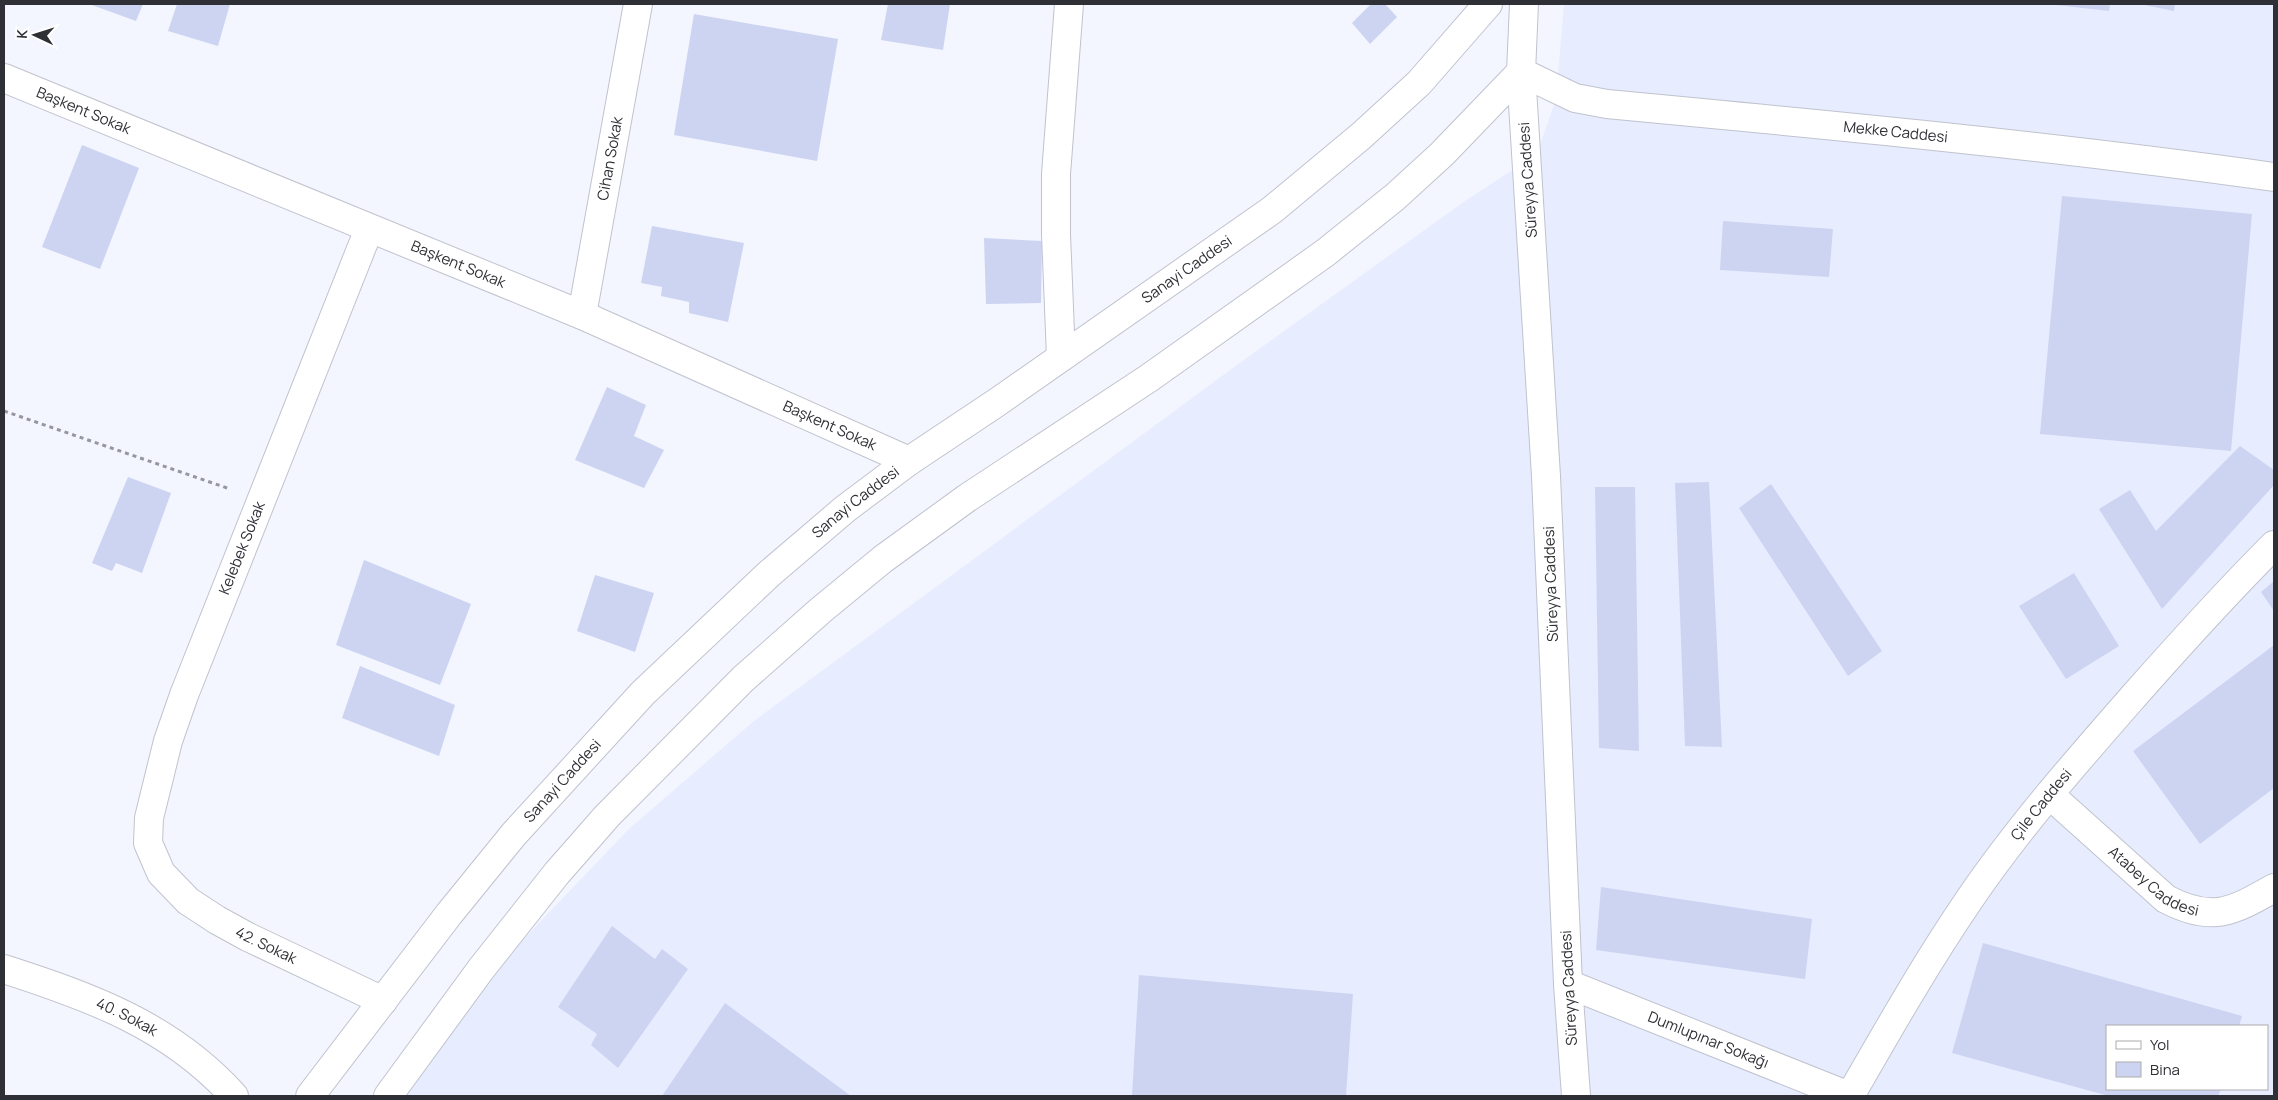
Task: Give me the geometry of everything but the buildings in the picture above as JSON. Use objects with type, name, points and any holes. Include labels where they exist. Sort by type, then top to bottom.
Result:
[{"type":"street","name":"Cihan Sokak","points":[[582,315],[638,4]]},
{"type":"street","points":[[1061,357],[1056,234],[1056,174],[1069,4]]},
{"type":"street","name":"Sanayi Caddesi","points":[[310,1096],[514,834],[643,693],[770,573],[846,509],[909,461],[1272,210],[1361,136],[1419,83],[1488,4]]},
{"type":"street","points":[[388,1096],[481,969],[557,873],[607,816],[743,679],[883,560],[959,504],[1149,378],[1326,253],[1395,197],[1442,154],[1521,72],[1524,4]]},
{"type":"street","name":"Mekke Caddesi","points":[[1521,72],[1575,98],[1608,104],[1898,132],[2165,162],[2274,177]]},
{"type":"street","name":"Süreyya Caddesi","points":[[1521,72],[1546,476],[1568,984],[1576,1096]]},
{"type":"street","name":"Başkent Sokak","points":[[4,78],[582,315],[909,461]]},
{"type":"street","name":"Kelebek Sokak","points":[[161,874],[148,843],[149,818],[168,741],[206,636],[369,229]]},
{"type":"street","name":"Çile Caddesi","points":[[1850,1096],[1929,961],[1965,906],[2050,795],[2084,752],[2166,660],[2274,545]]},
{"type":"street","name":"Atabey Caddesi","points":[[2050,795],[2166,899],[2186,909],[2208,913],[2231,911],[2274,888]]},
{"type":"street","name":"42. Sokak","points":[[161,874],[188,901],[217,920],[383,1001]]},
{"type":"street","name":"40. Sokak","points":[[4,969],[45,982],[127,1014],[172,1042],[200,1063],[234,1096]]},
{"type":"street","name":"Dumlupınar Sokağı","points":[[1568,984],[1850,1096]]},
{"type":"path","points":[[4,411],[262,500]]},
{"type":"shaded area","points":[[1564,4],[2274,4],[2274,1096],[403,1096],[434,1052],[515,948],[630,828],[754,721],[1241,362],[1465,201],[1537,154],[1556,99]]}]
